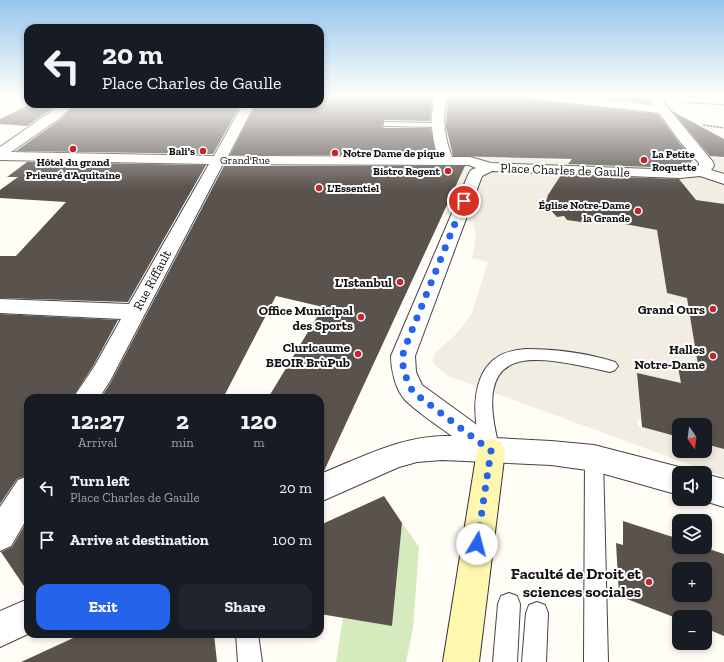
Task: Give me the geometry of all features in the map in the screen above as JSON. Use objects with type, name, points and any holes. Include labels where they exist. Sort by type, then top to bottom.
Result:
[{"type":"street","points":[[0,153],[38,127]]},
{"type":"street","name":"Rue Riffault","points":[[89,394],[102,374],[236,127]]},
{"type":"street","points":[[437,127],[447,161]]},
{"type":"street","points":[[677,127],[686,140],[706,162],[705,168],[701,171]]},
{"type":"street","name":"Grand'Rue","points":[[0,156],[217,160],[470,161],[490,167]]},
{"type":"street","name":"Place Charles de Gaulle","points":[[491,451],[413,392],[407,381],[402,358],[438,263],[476,173],[490,167],[534,167],[680,174],[701,171],[724,179]]},
{"type":"street","points":[[0,306],[135,312]]},
{"type":"street","points":[[324,486],[395,456],[417,450],[442,448],[551,453],[594,458],[672,478]]},
{"type":"street","points":[[461,662],[491,451]]},
{"type":"street","points":[[712,490],[724,493]]},
{"type":"street","points":[[0,535],[24,496]]},
{"type":"street","points":[[0,628],[24,618]]},
{"type":"lane","points":[[491,451],[484,424],[484,390],[491,373],[505,359],[536,354],[570,357],[610,366]]},
{"type":"lane","points":[[594,458],[596,662]]},
{"type":"lane","points":[[505,662],[509,604]]},
{"type":"lane","points":[[534,662],[537,613]]},
{"type":"lane","points":[[247,638],[250,662]]},
{"type":"green space","points":[[402,523],[419,547],[413,628],[406,662],[336,662],[343,618],[392,626]]},
{"type":"shaded area","points":[[665,127],[687,127],[696,139],[710,151],[724,159],[724,204],[555,190],[549,193],[547,197],[557,217],[564,216],[567,220],[581,222],[591,221],[609,224],[609,218],[685,235],[667,293],[690,298],[693,311],[689,310],[689,314],[694,315],[700,347],[695,346],[695,350],[700,351],[703,367],[677,361],[678,366],[682,367],[685,384],[637,373],[641,421],[637,420],[638,426],[672,435],[672,458],[448,376],[435,365],[433,361],[435,353],[456,334],[471,315],[488,262],[472,258],[476,235],[473,222],[456,219],[444,214],[466,165],[474,156],[534,158],[582,163],[667,131]]},
{"type":"shaded area","points":[[712,446],[724,449],[724,477],[712,473],[712,466],[694,466],[672,458],[712,458]]},
{"type":"building","points":[[50,127],[228,127],[213,154],[16,151]]},
{"type":"building","points":[[244,127],[383,127],[431,128],[436,155],[230,155]]},
{"type":"building","points":[[446,127],[667,127],[680,144],[694,159],[686,167],[680,168],[568,164],[572,159],[453,156]]},
{"type":"building","points":[[685,127],[702,127],[724,139],[724,157],[710,156]]},
{"type":"building","points":[[27,162],[206,165],[128,302],[0,298],[0,256],[16,256],[66,202],[0,198],[0,190],[18,177],[7,177]]},
{"type":"building","points":[[224,166],[465,166],[324,471],[324,394],[270,394],[323,307],[276,296],[225,394],[104,394]]},
{"type":"building","points":[[561,175],[679,179],[696,200],[724,204],[724,449],[712,446],[712,418],[672,418],[672,435],[642,427],[637,373],[681,383],[677,361],[698,365],[687,298],[667,293],[657,230],[609,221],[609,224],[587,220],[581,222],[567,220],[564,216],[557,217],[545,204],[548,195]]},
{"type":"building","points":[[0,314],[118,320],[93,366],[75,394],[24,394],[24,476],[17,479],[0,504]]},
{"type":"building","points":[[384,496],[402,523],[392,626],[324,615],[324,523]]},
{"type":"building","name":"Faculté de Droit et sciences sociales","points":[[623,521],[672,537],[672,554],[712,554],[712,550],[724,554],[724,636],[712,631],[712,610],[672,610],[672,616],[619,596],[616,543],[623,545]]},
{"type":"building","points":[[24,527],[24,586],[1,552],[12,547]]},
{"type":"building","points":[[73,638],[214,638],[217,662],[21,662]]},
{"type":"place","name":"Hôtel du grand Prieuré d'Aquitaine","points":[[73,149]]},
{"type":"place","name":"Bali's","points":[[203,151]]},
{"type":"place","name":"Notre Dame de pique","points":[[335,153]]},
{"type":"place","name":"La Petite Roquette","points":[[644,160]]},
{"type":"place","name":"Bistro Regent","points":[[448,171]]},
{"type":"place","name":"L'Essentiel","points":[[319,188]]},
{"type":"place","name":"Église Notre-Dame la Grande","points":[[638,211]]},
{"type":"place","name":"L'Istanbul","points":[[400,282]]},
{"type":"place","name":"Grand Ours","points":[[713,309]]},
{"type":"place","name":"Office Municipal des Sports","points":[[361,317]]},
{"type":"place","name":"Cluricaume BEOIR BrùPub","points":[[358,354]]},
{"type":"place","name":"Halles Notre-Dame","points":[[713,356]]},
{"type":"place","name":"Faculté de Droit et sciences sociales","points":[[649,582]]},
{"type":"route","points":[[464,201],[402,358],[403,369],[413,392],[491,451],[477,544]]}]
